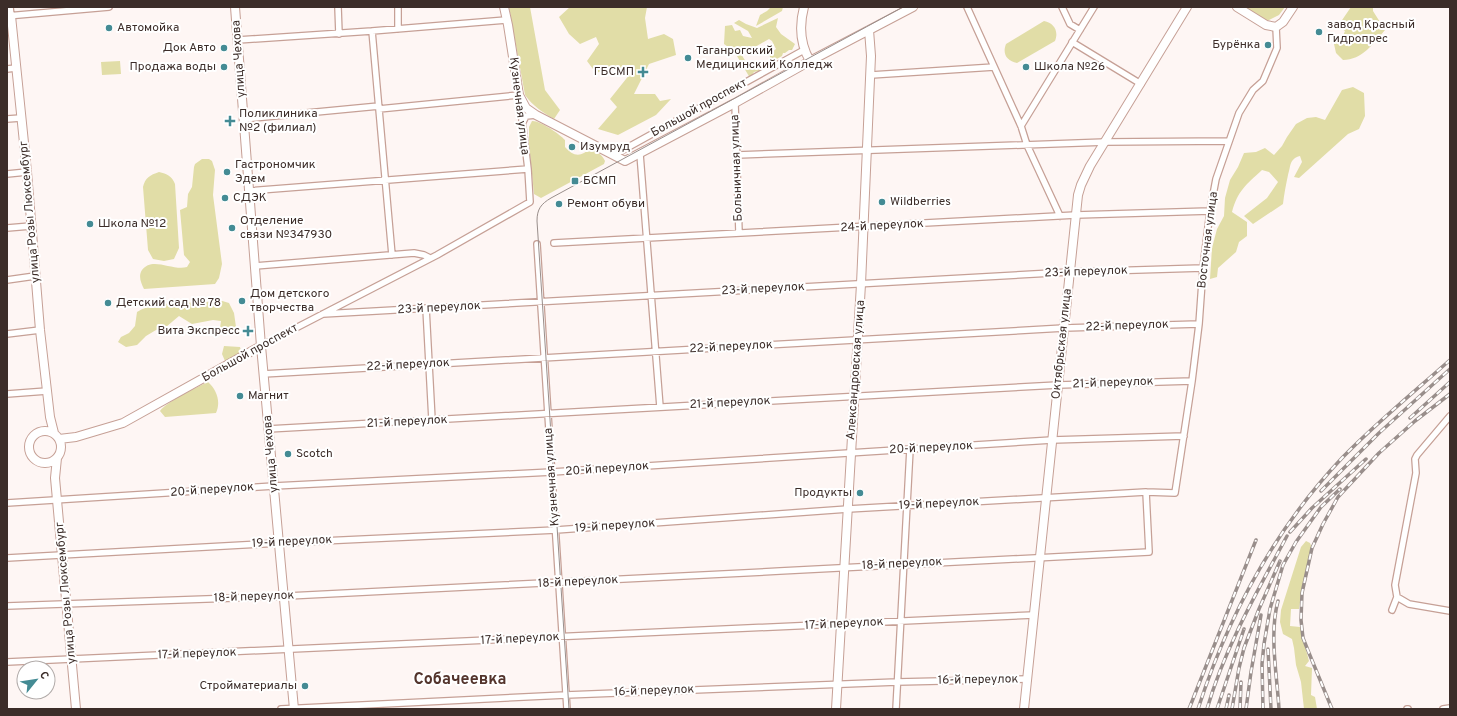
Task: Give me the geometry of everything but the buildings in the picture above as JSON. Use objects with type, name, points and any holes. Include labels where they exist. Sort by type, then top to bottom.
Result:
[{"type":"street","name":"улица Розы Люксембург","points":[[10,7],[9,16],[27,172],[40,330],[50,417],[58,440],[60,454],[57,458],[55,478],[76,709]]},
{"type":"street","points":[[9,16],[109,7]]},
{"type":"street","name":"улица Чехова","points":[[235,7],[263,374],[294,709]]},
{"type":"street","points":[[338,7],[339,34]]},
{"type":"street","points":[[398,7],[398,29]]},
{"type":"street","name":"Кузнечная улица","points":[[504,7],[519,94],[528,169],[530,198],[528,204]]},
{"type":"street","points":[[804,7],[801,35],[804,50],[810,60]]},
{"type":"street","name":"Большой проспект","points":[[519,94],[526,108],[536,115],[625,161],[735,103],[810,60],[913,7]]},
{"type":"street","points":[[967,7],[1021,126],[1027,145],[1060,216]]},
{"type":"street","points":[[1062,7],[1070,24],[1080,30]]},
{"type":"street","points":[[1021,126],[1094,7]]},
{"type":"street","name":"Октябрьская улица","points":[[1024,709],[1078,195],[1090,166],[1187,7]]},
{"type":"street","points":[[1238,7],[1266,25],[1276,27],[1283,22],[1293,7]]},
{"type":"street","points":[[238,40],[339,34],[506,20]]},
{"type":"street","name":"Восточная улица","points":[[1175,493],[1192,381],[1210,211],[1216,180],[1228,141],[1239,113],[1253,90],[1263,81],[1277,48],[1276,27]]},
{"type":"street","name":"Александровская улица","points":[[836,709],[865,227],[872,56],[869,30]]},
{"type":"street","points":[[372,31],[392,255]]},
{"type":"street","points":[[1072,42],[1140,84]]},
{"type":"street","name":"Большой проспект","points":[[614,155],[804,50]]},
{"type":"street","points":[[871,75],[994,67]]},
{"type":"street","points":[[7,69],[16,68]]},
{"type":"street","points":[[244,119],[519,94]]},
{"type":"street","name":"Больничная улица","points":[[735,103],[739,234]]},
{"type":"street","points":[[522,124],[526,116],[536,115]]},
{"type":"street","points":[[7,119],[21,118]]},
{"type":"street","points":[[737,155],[1106,142],[1228,141]]},
{"type":"street","points":[[640,154],[660,407]]},
{"type":"street","points":[[249,191],[528,169]]},
{"type":"street","points":[[7,174],[27,172]]},
{"type":"street","name":"Большой проспект","points":[[58,440],[76,437],[123,423],[261,346],[430,258],[528,204]]},
{"type":"street","name":"24-й переулок","points":[[554,243],[1076,215],[1210,211]]},
{"type":"street","points":[[7,228],[31,226]]},
{"type":"street","name":"Кузнечная улица","points":[[537,244],[568,709]]},
{"type":"street","points":[[255,266],[414,253],[424,254],[430,258]]},
{"type":"street","name":"23-й переулок","points":[[323,314],[1070,272],[1204,268]]},
{"type":"street","points":[[7,280],[35,276]]},
{"type":"street","points":[[426,308],[432,420]]},
{"type":"street","name":"22-й переулок","points":[[263,374],[1064,328],[1199,324]]},
{"type":"street","points":[[7,334],[40,330]]},
{"type":"street","name":"21-й переулок","points":[[268,429],[1058,385],[1192,381]]},
{"type":"street","points":[[7,394],[47,391]]},
{"type":"street","points":[[1392,610],[1397,597],[1395,585],[1416,473],[1415,459],[1419,452],[1450,416]]},
{"type":"street","points":[[42,431],[50,417]]},
{"type":"street","points":[[57,458],[47,464],[40,463],[29,454],[28,447],[31,438],[38,432],[42,431],[48,431],[58,440]]},
{"type":"street","name":"20-й переулок","points":[[7,503],[274,486],[552,472],[1052,440],[1184,436]]},
{"type":"street","points":[[896,709],[910,449]]},
{"type":"street","name":"улица Розы Люксембург","points":[[47,464],[55,478]]},
{"type":"street","name":"19-й переулок","points":[[7,558],[556,530],[848,509],[1146,492],[1175,493]]},
{"type":"street","name":"18-й переулок","points":[[7,606],[284,596],[559,583],[1149,552],[1146,492]]},
{"type":"street","points":[[1397,597],[1409,604],[1450,611]]},
{"type":"street","name":"17-й переулок","points":[[7,662],[1034,615]]},
{"type":"street","name":"16-й переулок","points":[[280,709],[395,706],[566,694],[897,682],[1028,679]]},
{"type":"street","points":[[1443,709],[1450,708]]},
{"type":"shaded area","points":[[509,7],[530,7],[545,90],[560,110],[554,119],[538,108],[525,95]]},
{"type":"shaded area","points":[[570,7],[647,7],[645,18],[648,39],[664,34],[673,39],[676,55],[649,64],[634,94],[655,94],[660,101],[671,99],[656,115],[618,135],[598,129],[617,107],[610,99],[630,74],[616,66],[596,73],[587,61],[599,44],[596,37],[580,44],[569,34],[559,17]]},
{"type":"shaded area","points":[[771,7],[783,7],[782,11],[756,26],[760,15]]},
{"type":"shaded area","points":[[1241,7],[1285,7],[1279,15],[1265,22]]},
{"type":"shaded area","points":[[1351,7],[1373,7],[1373,11],[1385,30],[1362,54],[1343,60],[1336,53],[1334,44],[1343,36],[1345,31],[1338,26]]},
{"type":"shaded area","points":[[778,18],[776,27],[781,34],[795,44],[792,50],[783,53],[782,56],[775,60],[778,62],[774,64],[772,63],[769,54],[776,49],[772,41],[769,39],[755,47],[741,49],[741,54],[748,65],[756,62],[762,62],[767,69],[754,72],[750,78],[734,51],[724,44],[725,26],[732,25],[735,31],[740,30],[743,36],[752,38],[748,31],[734,23],[739,20],[757,28]]},
{"type":"shaded area","points":[[1044,21],[1048,22],[1055,28],[1055,41],[1017,63],[1010,61],[1005,54],[1006,44]]},
{"type":"shaded area","points":[[120,61],[121,74],[102,75],[101,62]]},
{"type":"shaded area","points":[[1353,87],[1364,93],[1365,116],[1359,129],[1348,134],[1299,178],[1294,177],[1302,162],[1300,156],[1296,157],[1290,166],[1283,204],[1253,224],[1244,216],[1267,198],[1278,182],[1269,172],[1262,170],[1247,184],[1237,198],[1232,212],[1247,222],[1247,236],[1239,242],[1236,252],[1218,268],[1217,277],[1210,279],[1212,248],[1217,229],[1224,216],[1225,198],[1230,180],[1244,153],[1256,152],[1265,148],[1274,155],[1282,146],[1296,124],[1307,118],[1316,117],[1325,120],[1342,90]]},
{"type":"shaded area","points":[[532,121],[544,125],[559,134],[565,140],[565,147],[571,153],[578,155],[584,153],[590,148],[602,157],[605,161],[604,164],[541,198],[534,194],[529,144],[529,127]]},
{"type":"shaded area","points":[[202,159],[209,159],[212,161],[215,170],[213,195],[222,264],[219,278],[215,284],[144,289],[140,275],[146,266],[157,264],[181,268],[187,267],[190,262],[184,255],[180,210],[187,207],[188,194],[192,187],[194,167],[195,164]]},
{"type":"shaded area","points":[[159,172],[169,176],[175,184],[179,248],[174,259],[164,261],[153,259],[148,250],[143,187],[148,177]]},
{"type":"shaded area","points":[[219,300],[229,303],[234,313],[236,327],[220,328],[221,321],[213,320],[192,324],[179,316],[166,327],[156,330],[146,336],[137,345],[126,347],[118,342],[121,337],[129,333],[135,326],[137,312],[146,308],[156,305],[209,302]]},
{"type":"shaded area","points":[[224,346],[240,347],[242,354],[225,361],[222,354]]},
{"type":"shaded area","points":[[208,382],[216,392],[218,405],[216,413],[165,417],[160,411],[163,407],[175,399]]},
{"type":"shaded area","points":[[1306,541],[1310,543],[1312,548],[1303,582],[1299,609],[1291,609],[1290,626],[1300,627],[1309,661],[1305,666],[1312,668],[1311,695],[1315,697],[1317,709],[1304,709],[1301,682],[1296,665],[1292,639],[1283,634],[1280,622],[1281,610],[1301,547]]},
{"type":"tram line","points":[[569,709],[537,221],[539,210],[542,205],[551,198],[903,7]]},
{"type":"railway","points":[[1198,709],[1210,674],[1239,607],[1256,575],[1295,514],[1318,485],[1355,445],[1450,360]]},
{"type":"railway","points":[[1321,491],[1379,433],[1450,369]]},
{"type":"railway","points":[[1410,418],[1450,382]]},
{"type":"railway","points":[[1332,709],[1303,638],[1301,620],[1302,593],[1312,548],[1338,497],[1379,453],[1415,421],[1450,394]]},
{"type":"railway","points":[[1290,532],[1312,508],[1366,459]]},
{"type":"railway","points":[[1263,709],[1262,664],[1264,644],[1270,609],[1283,565],[1296,542],[1321,507],[1340,489]]},
{"type":"railway","points":[[1207,709],[1214,686],[1242,620],[1287,536]]},
{"type":"railway","points":[[1189,709],[1256,540]]},
{"type":"railway","points":[[1232,709],[1244,648],[1280,561]]},
{"type":"railway","points":[[1278,601],[1274,627],[1274,655],[1279,709]]},
{"type":"railway","points":[[1246,709],[1261,615]]},
{"type":"railway","points":[[1217,709],[1244,629]]},
{"type":"railway","points":[[1268,649],[1271,709]]},
{"type":"railway","points":[[1240,709],[1241,682]]},
{"type":"railway","points":[[1226,709],[1229,695]]},
{"type":"place","name":"Автомойка","points":[[109,28]]},
{"type":"place","name":"завод Красный Гидропрес","points":[[1319,32]]},
{"type":"place","name":"Бурёнка","points":[[1268,45]]},
{"type":"place","name":"Док Авто","points":[[224,48]]},
{"type":"place","name":"Таганрогский Медицинский Колледж","points":[[688,58]]},
{"type":"place","name":"Продажа воды","points":[[224,67]]},
{"type":"place","name":"Школа №26","points":[[1026,67]]},
{"type":"place","name":"ГБСМП","points":[[643,72]]},
{"type":"place","name":"Поликлиника №2 (филиал)","points":[[230,121]]},
{"type":"place","name":"Изумруд","points":[[572,147]]},
{"type":"place","name":"Гастрономчик Эдем","points":[[227,172]]},
{"type":"place","name":"БСМП","points":[[575,181]]},
{"type":"place","name":"СДЭК","points":[[225,198]]},
{"type":"place","name":"Wildberries","points":[[882,202]]},
{"type":"place","name":"Ремонт обуви","points":[[559,204]]},
{"type":"place","name":"Школа №12","points":[[90,224]]},
{"type":"place","name":"Отделение связи №347930","points":[[232,228]]},
{"type":"place","name":"Дом детского творчества","points":[[242,301]]},
{"type":"place","name":"Детский сад № 78","points":[[108,303]]},
{"type":"place","name":"Вита Экспресс","points":[[248,331]]},
{"type":"place","name":"Магнит","points":[[240,396]]},
{"type":"place","name":"Scotch","points":[[288,454]]},
{"type":"place","name":"Продукты","points":[[860,493]]},
{"type":"place","name":"Стройматериалы","points":[[305,686]]},
{"type":"district","name":"Собачеевка","points":[[460,680]]}]
